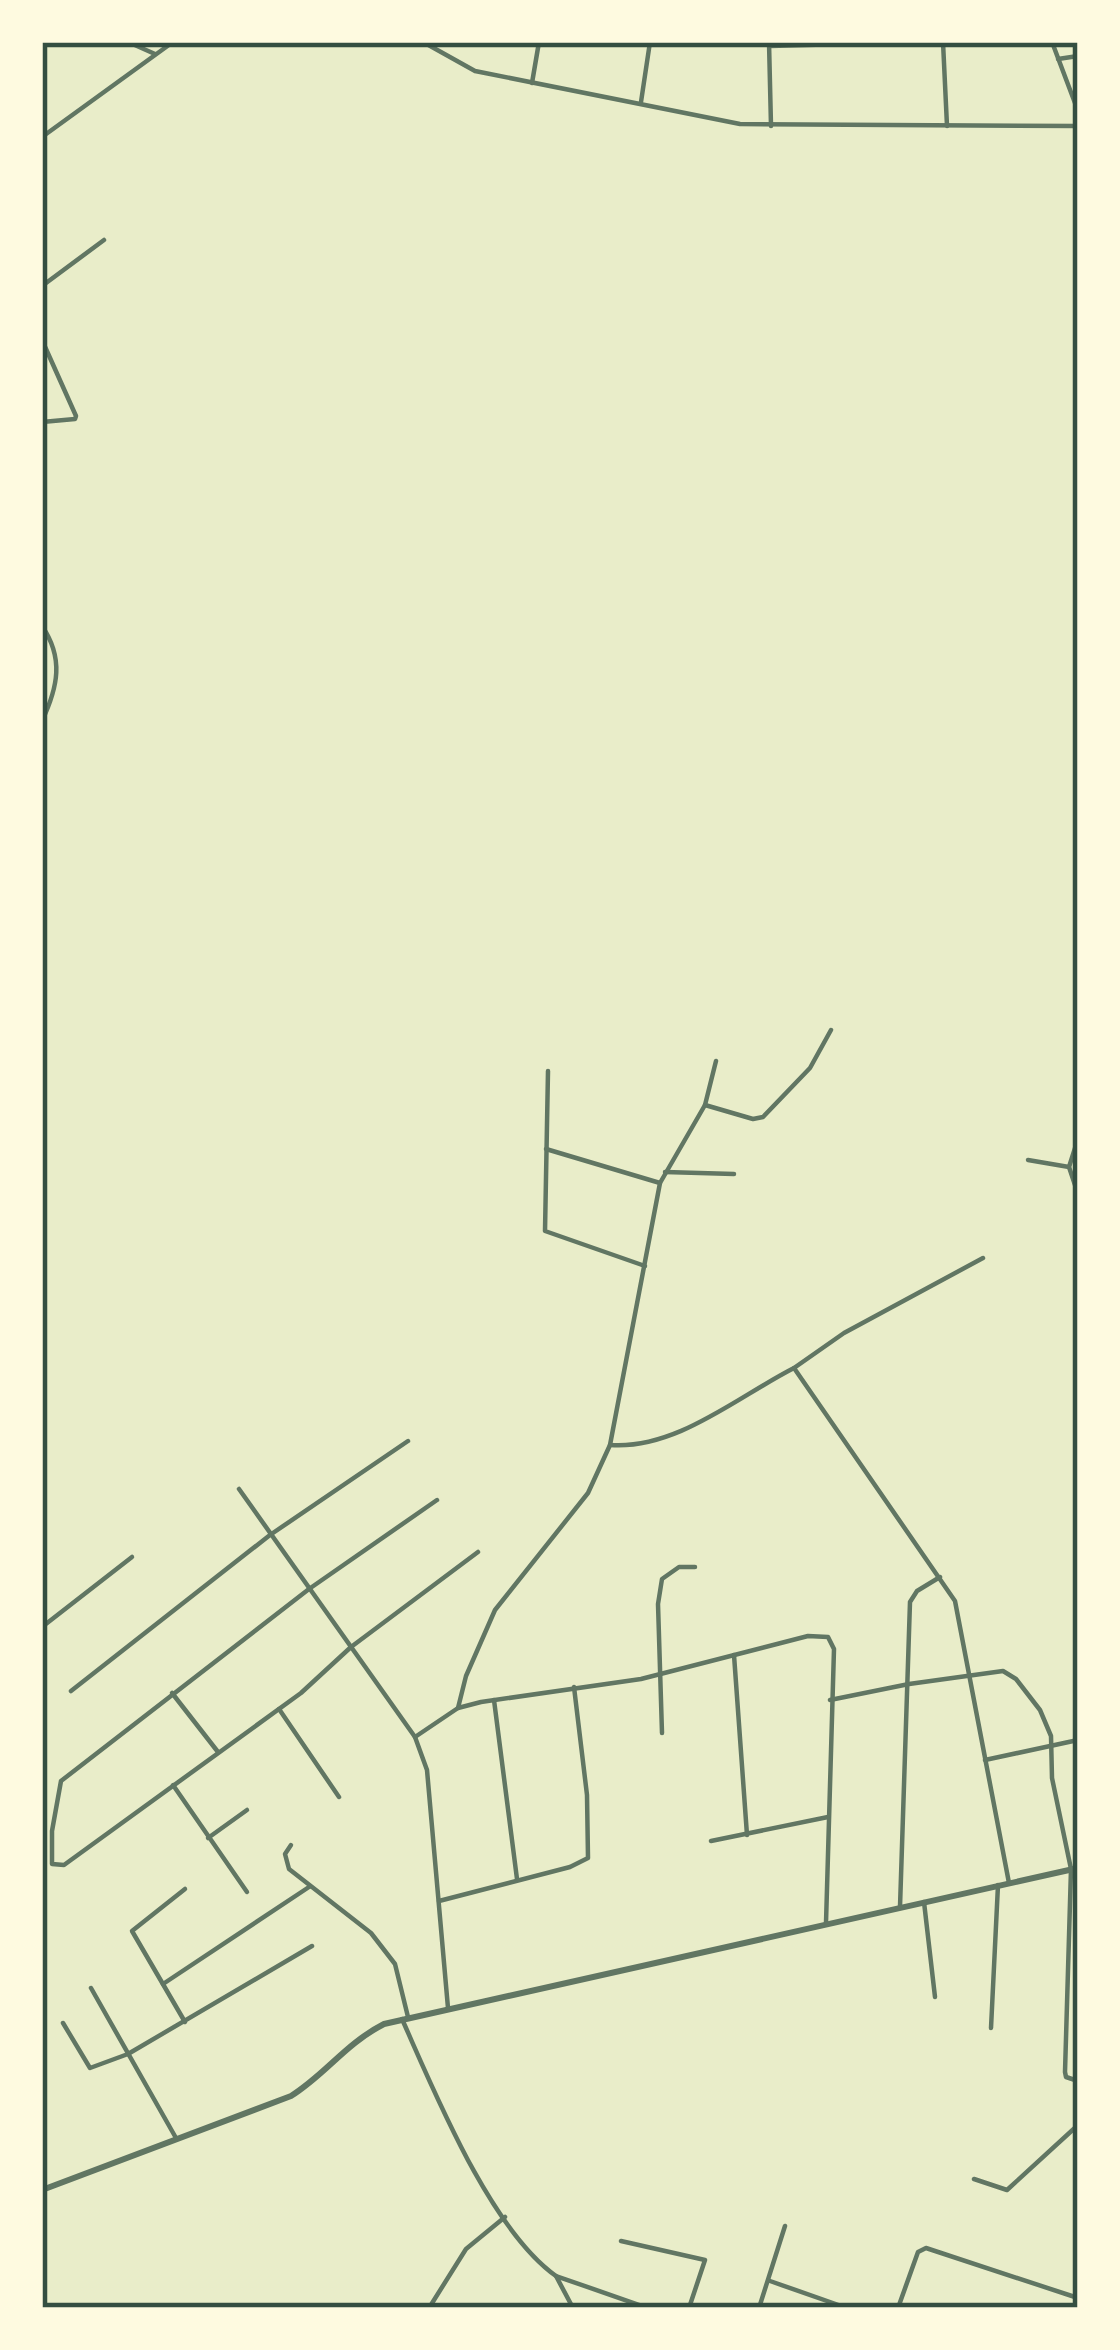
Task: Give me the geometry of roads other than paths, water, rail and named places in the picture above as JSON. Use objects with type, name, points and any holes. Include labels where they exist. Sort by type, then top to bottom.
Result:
[{"type":"street","points":[[128,42],[155,54]]},
{"type":"street","points":[[42,137],[172,42]]},
{"type":"street","points":[[423,42],[476,71],[771,127],[1078,126]]},
{"type":"street","points":[[532,82],[539,42]]},
{"type":"street","points":[[641,104],[650,42]]},
{"type":"street","points":[[771,127],[770,44],[917,42]]},
{"type":"street","points":[[943,42],[947,127]]},
{"type":"street","points":[[1052,42],[1078,111]]},
{"type":"street","points":[[1058,58],[1078,56]]},
{"type":"street","points":[[42,286],[104,240]]},
{"type":"street","points":[[42,340],[76,416],[42,422]]},
{"type":"street","points":[[42,626],[57,652],[53,689],[42,722]]},
{"type":"street","points":[[705,1105],[763,1118],[810,1068],[831,1030]]},
{"type":"street","points":[[458,1708],[466,1676],[495,1610],[588,1493],[610,1445],[660,1184],[705,1105],[716,1061]]},
{"type":"street","points":[[548,1072],[545,1231],[645,1266]]},
{"type":"street","points":[[1078,1099],[1075,1155],[1069,1167],[1078,1194]]},
{"type":"street","points":[[546,1149],[660,1184]]},
{"type":"street","points":[[1028,1160],[1069,1167]]},
{"type":"street","points":[[665,1172],[734,1174]]},
{"type":"street","points":[[610,1445],[668,1436],[983,1258]]},
{"type":"street","points":[[794,1368],[955,1601],[1009,1883]]},
{"type":"street","points":[[71,1691],[270,1535],[408,1442]]},
{"type":"street","points":[[239,1489],[415,1737],[427,1770],[448,2008]]},
{"type":"street","points":[[436,1500],[309,1589],[61,1781],[52,1864],[64,1865],[279,1708],[478,1552]]},
{"type":"street","points":[[42,1627],[132,1557]]},
{"type":"street","points":[[662,1733],[658,1673],[662,1580],[679,1567],[695,1567]]},
{"type":"street","points":[[900,1907],[910,1602],[916,1591],[940,1577]]},
{"type":"street","points":[[415,1737],[458,1708],[641,1679],[808,1636],[829,1637],[834,1649],[826,1923]]},
{"type":"street","points":[[734,1654],[747,1835]]},
{"type":"street","points":[[830,1700],[969,1674],[1010,1673],[1046,1722],[1052,1778],[1074,1869],[1065,2072],[1066,2078],[1078,2080]]},
{"type":"street","points":[[439,1901],[582,1863],[590,1850],[574,1687]]},
{"type":"street","points":[[172,1693],[218,1752]]},
{"type":"street","points":[[494,1700],[517,1881]]},
{"type":"street","points":[[279,1708],[339,1797]]},
{"type":"street","points":[[985,1760],[1078,1740]]},
{"type":"street","points":[[173,1785],[247,1892]]},
{"type":"street","points":[[208,1838],[248,1810]]},
{"type":"street","points":[[711,1841],[828,1817]]},
{"type":"street","points":[[291,1845],[285,1861],[309,1887],[334,1901],[371,1933],[394,1964],[405,2018],[448,2120],[505,2217],[556,2276],[648,2308]]},
{"type":"street","points":[[42,2190],[291,2096],[309,2085],[358,2037],[405,2018],[1074,1869]]},
{"type":"street","points":[[991,2028],[998,1886]]},
{"type":"street","points":[[163,1984],[309,1887]]},
{"type":"street","points":[[185,1889],[132,1931],[185,2022]]},
{"type":"street","points":[[925,1902],[934,1997]]},
{"type":"street","points":[[63,2023],[87,2068],[128,2054],[312,1946]]},
{"type":"street","points":[[91,1988],[176,2138]]},
{"type":"street","points":[[974,2180],[1001,2190],[1012,2187],[1078,2126]]},
{"type":"street","points":[[429,2308],[466,2249],[505,2217]]},
{"type":"street","points":[[759,2308],[785,2226]]},
{"type":"street","points":[[621,2241],[703,2258],[689,2308]]},
{"type":"street","points":[[898,2308],[918,2252],[926,2248],[1078,2298]]},
{"type":"street","points":[[556,2276],[573,2308]]},
{"type":"street","points":[[770,2282],[847,2308]]}]
